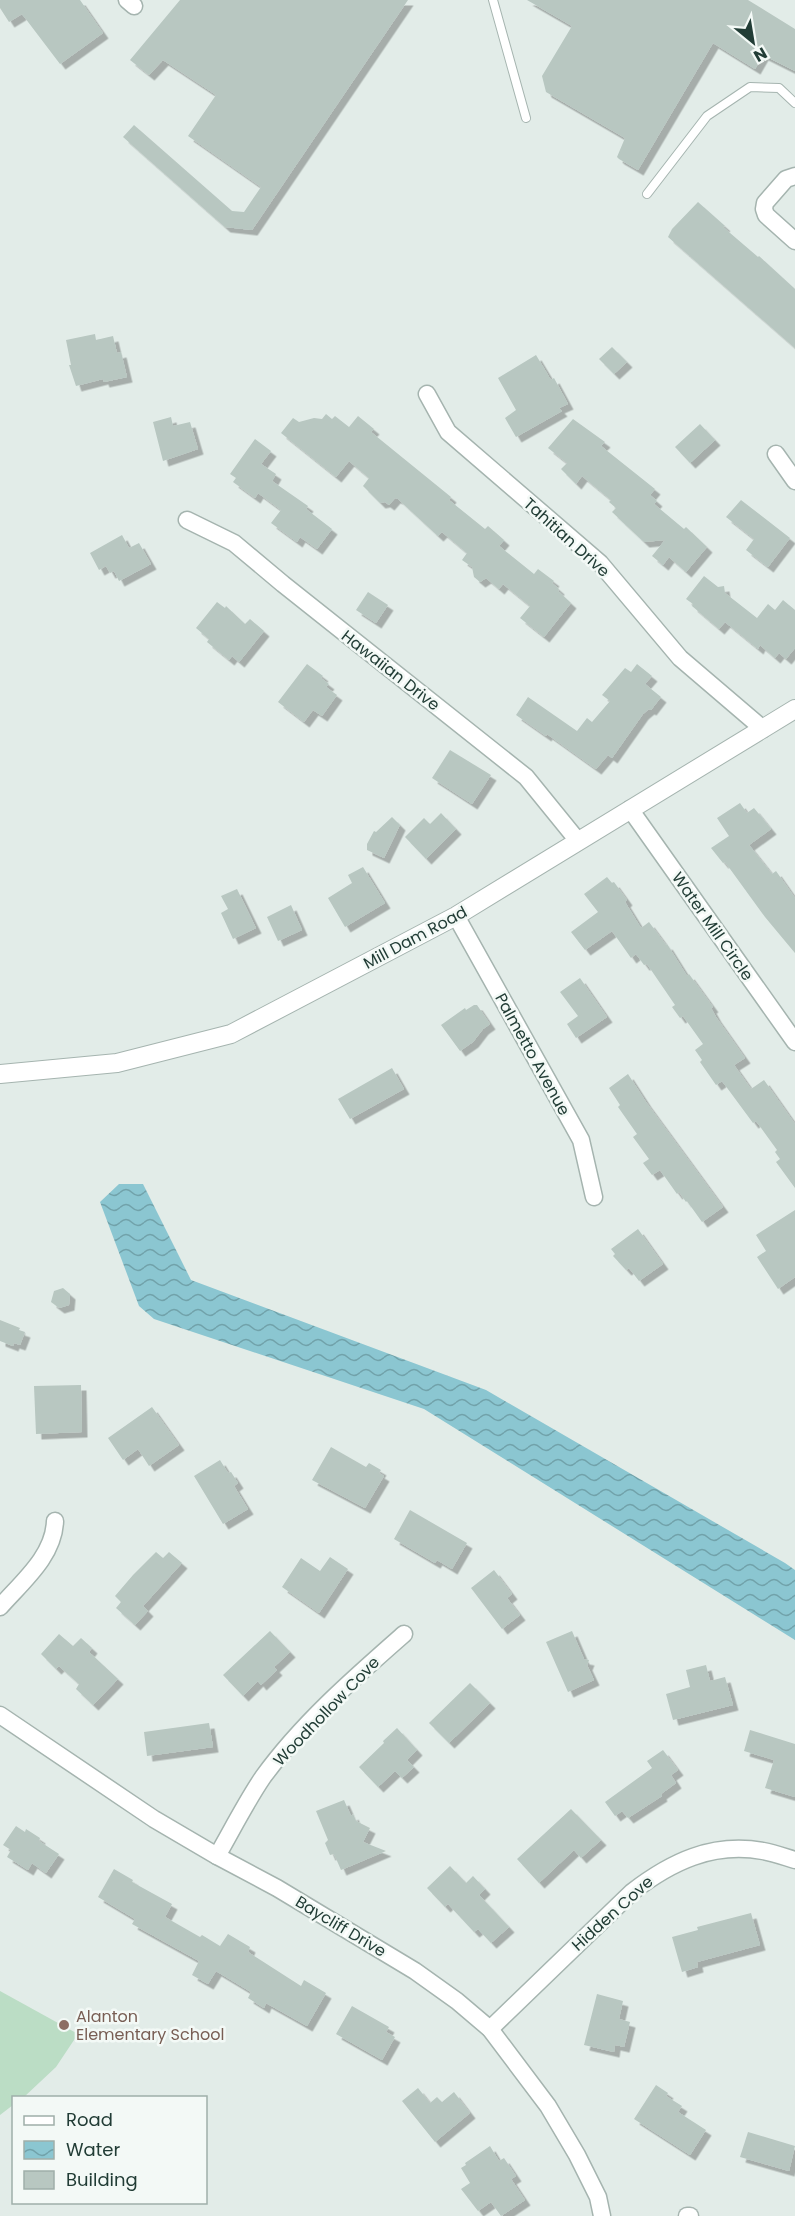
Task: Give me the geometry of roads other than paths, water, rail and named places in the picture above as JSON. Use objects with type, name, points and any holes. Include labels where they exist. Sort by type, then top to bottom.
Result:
[{"type":"street","points":[[795,176],[786,179],[765,203],[764,209],[766,215],[795,241]]},
{"type":"street","name":"Tahitian Drive","points":[[427,394],[448,432],[600,563],[680,658],[763,729]]},
{"type":"street","points":[[776,454],[795,481]]},
{"type":"street","name":"Hawaiian Drive","points":[[187,520],[234,543],[526,777],[578,841]]},
{"type":"street","name":"Mill Dam Road","points":[[0,1074],[117,1063],[231,1034],[456,916],[795,709]]},
{"type":"street","name":"Water Mill Circle","points":[[630,809],[795,1042]]},
{"type":"street","name":"Palmetto Avenue","points":[[456,916],[581,1140],[594,1197]]},
{"type":"street","points":[[0,1607],[42,1558],[51,1544],[55,1521]]},
{"type":"street","name":"Woodhollow Cove","points":[[217,1856],[263,1777],[297,1736],[349,1683],[404,1634]]},
{"type":"street","name":"Baycliff Drive","points":[[0,1715],[154,1819],[278,1888],[415,1971],[458,2001],[490,2029],[548,2106],[577,2155],[597,2197],[602,2216]]},
{"type":"street","name":"Hidden Cove","points":[[490,2029],[624,1900],[657,1873],[684,1859],[713,1851],[739,1849],[764,1851],[795,1860]]},
{"type":"lane","points":[[493,0],[526,118]]},
{"type":"lane","points":[[647,194],[707,116],[750,87],[779,88],[795,103]]},
{"type":"water","points":[[119,1184],[143,1184],[191,1280],[486,1390],[785,1563],[795,1570],[795,1640],[424,1409],[154,1319],[139,1306],[100,1202]]},
{"type":"place","name":"Alanton Elementary School","points":[[64,2025]]}]
